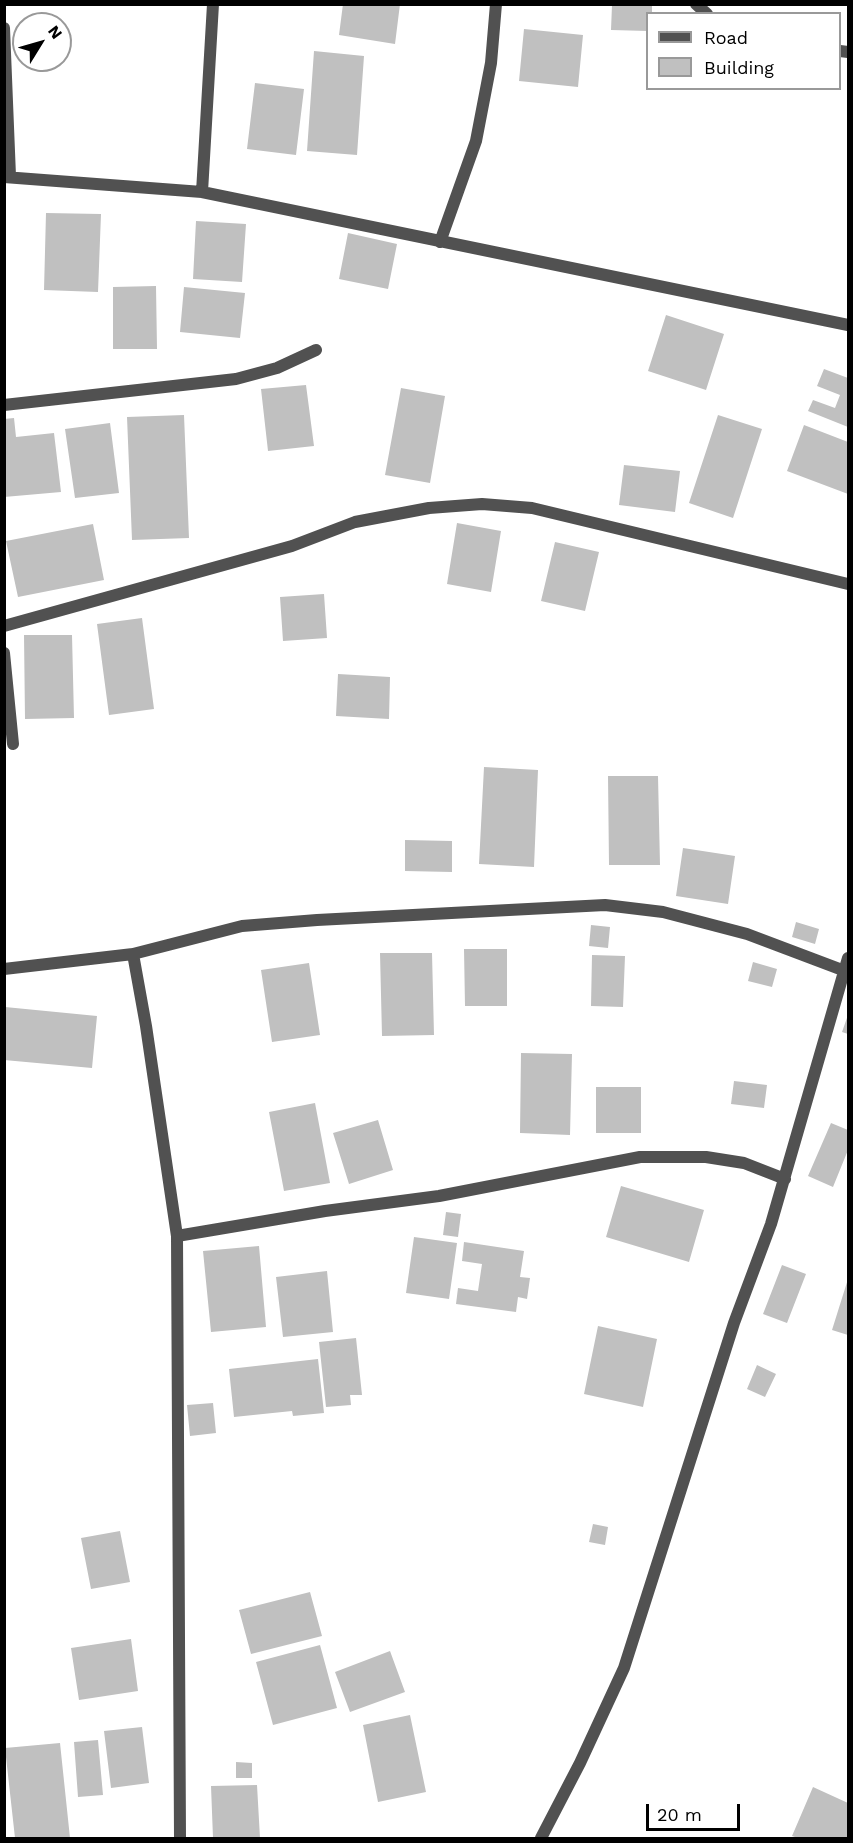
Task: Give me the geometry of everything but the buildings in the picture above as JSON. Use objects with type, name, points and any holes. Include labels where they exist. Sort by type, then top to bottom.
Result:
[{"type":"street","points":[[202,192],[213,4]]},
{"type":"street","points":[[440,242],[476,141],[491,63],[496,4]]},
{"type":"street","points":[[4,28],[8,176],[202,192],[849,325]]},
{"type":"street","points":[[4,405],[236,379],[277,368],[316,350]]},
{"type":"street","points":[[4,626],[292,546],[355,522],[429,508],[482,504],[532,508],[849,584]]},
{"type":"street","points":[[4,653],[13,744]]},
{"type":"street","points":[[4,969],[133,954],[242,927],[328,919],[605,905],[663,912],[747,934],[845,971]]},
{"type":"street","points":[[133,954],[177,1236],[180,1839]]},
{"type":"street","points":[[541,1839],[580,1763],[624,1668],[734,1323],[771,1224],[849,958]]},
{"type":"street","points":[[177,1236],[325,1210],[439,1196],[640,1157],[706,1156],[744,1163],[785,1179]]}]
